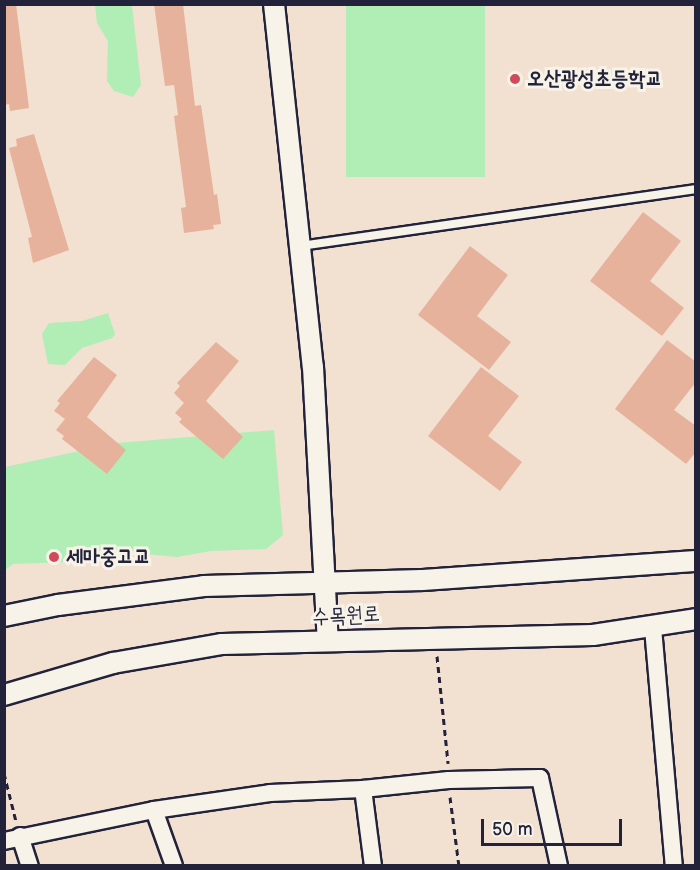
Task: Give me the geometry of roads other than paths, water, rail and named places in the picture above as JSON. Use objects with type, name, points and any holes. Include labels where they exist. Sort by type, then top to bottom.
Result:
[{"type":"street","points":[[274,4],[313,367],[326,580],[327,641]]},
{"type":"street","name":"수목원로","points":[[4,616],[58,605],[204,586],[326,580],[422,580],[696,561]]},
{"type":"street","name":"수목원로","points":[[4,695],[113,663],[200,648],[435,636],[592,635],[653,628],[696,619]]},
{"type":"street","points":[[653,628],[674,866]]},
{"type":"street","points":[[30,866],[12,838],[154,810],[270,793],[363,789],[449,780],[540,778],[559,866]]},
{"type":"street","points":[[363,789],[373,866]]},
{"type":"street","points":[[154,810],[174,866]]},
{"type":"lane","points":[[299,246],[696,189]]},
{"type":"place","name":"오산광성초등학교","points":[[515,79]]},
{"type":"place","name":"세마중고교","points":[[54,557]]}]
